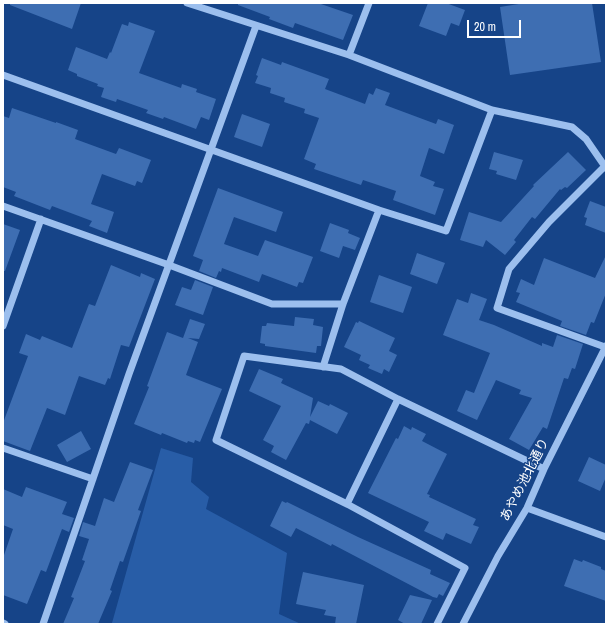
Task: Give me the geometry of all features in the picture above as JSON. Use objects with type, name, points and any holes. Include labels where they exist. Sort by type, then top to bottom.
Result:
[{"type":"street","points":[[187,3],[349,55],[492,110],[572,127],[586,139],[605,167],[549,222],[509,269],[497,308],[606,347]]},
{"type":"street","points":[[349,55],[369,3]]},
{"type":"street","points":[[42,624],[169,265],[256,26]]},
{"type":"street","points":[[3,75],[379,210],[446,232],[492,110]]},
{"type":"street","points":[[3,206],[169,265],[272,304],[343,304]]},
{"type":"street","points":[[323,366],[343,304],[379,210]]},
{"type":"street","points":[[3,326],[40,219]]},
{"type":"street","name":"あやめ池北通り","points":[[463,624],[498,556],[527,508],[544,469],[606,347]]},
{"type":"street","points":[[437,624],[465,568],[347,504],[216,440],[244,356],[341,369],[398,399],[544,469]]},
{"type":"street","points":[[347,504],[398,399]]},
{"type":"street","points":[[3,448],[93,479]]},
{"type":"street","points":[[527,508],[606,537]]},
{"type":"shaded area","points":[[161,448],[193,458],[191,482],[209,497],[206,509],[287,553],[279,614],[301,624],[112,623]]},
{"type":"building","points":[[10,3],[81,3],[72,29],[10,5]]},
{"type":"building","points":[[238,3],[318,3],[353,15],[343,40],[295,23],[293,28],[269,19],[270,17],[238,5]]},
{"type":"building","points":[[428,3],[446,3],[465,10],[459,26],[451,23],[446,36],[419,26]]},
{"type":"building","points":[[525,3],[592,3],[601,62],[510,75],[500,7]]},
{"type":"building","points":[[129,22],[155,31],[139,73],[181,88],[182,84],[197,89],[196,92],[216,99],[209,120],[201,117],[196,129],[164,117],[163,119],[146,113],[148,110],[117,99],[116,102],[101,97],[104,88],[97,86],[98,84],[77,76],[77,74],[68,70],[76,47],[107,59],[110,52],[111,53],[122,24],[128,26]]},
{"type":"building","points":[[262,58],[281,65],[282,62],[329,79],[325,89],[365,104],[369,93],[373,95],[376,88],[390,93],[385,105],[436,124],[438,119],[454,125],[444,154],[429,148],[420,176],[435,182],[433,186],[444,189],[435,215],[393,200],[396,191],[363,180],[361,185],[314,169],[316,164],[304,159],[319,118],[304,113],[305,109],[284,102],[285,98],[270,93],[271,88],[255,83]]},
{"type":"building","points":[[12,108],[78,130],[75,139],[116,154],[119,148],[151,160],[142,183],[137,181],[135,186],[102,174],[91,204],[114,212],[107,233],[89,226],[92,221],[52,206],[50,210],[14,196],[16,192],[3,187],[3,116],[9,118]]},
{"type":"building","points":[[242,114],[270,124],[262,147],[234,137]]},
{"type":"building","points":[[494,152],[523,160],[516,180],[496,174],[497,171],[489,169]]},
{"type":"building","points":[[568,152],[586,170],[567,188],[565,187],[561,190],[560,189],[535,219],[532,217],[514,240],[516,242],[505,255],[486,240],[483,247],[460,240],[469,212],[501,222],[534,186],[533,185]]},
{"type":"building","points":[[218,188],[283,212],[276,232],[234,217],[224,244],[258,256],[265,240],[313,257],[303,283],[299,282],[297,287],[262,274],[259,282],[222,268],[221,272],[219,271],[216,278],[199,271],[203,260],[193,256]]},
{"type":"building","points":[[590,201],[606,207],[606,233],[585,225],[587,218],[584,217]]},
{"type":"building","points":[[330,223],[349,230],[348,233],[360,238],[355,250],[343,246],[339,258],[320,251]]},
{"type":"building","points":[[3,224],[20,230],[5,271],[3,271]]},
{"type":"building","points":[[417,253],[445,263],[437,284],[410,274]]},
{"type":"building","points":[[606,255],[606,293],[594,323],[591,322],[586,335],[560,326],[562,321],[516,302],[520,293],[516,292],[521,279],[534,285],[544,258],[595,278]]},
{"type":"building","points":[[111,265],[140,277],[141,273],[155,279],[129,347],[121,345],[110,379],[108,378],[105,385],[79,376],[65,415],[47,408],[30,451],[3,441],[3,423],[28,356],[19,353],[26,334],[40,340],[42,336],[72,348],[89,304],[95,306]]},
{"type":"building","points":[[379,275],[412,287],[403,313],[370,302]]},
{"type":"building","points":[[195,280],[213,287],[203,315],[175,305],[182,287],[191,290]]},
{"type":"building","points":[[471,293],[487,299],[479,320],[542,346],[542,343],[553,347],[557,335],[583,344],[575,369],[572,368],[568,379],[564,378],[547,429],[543,427],[529,450],[509,439],[532,398],[519,394],[521,390],[496,380],[477,420],[457,411],[466,390],[474,393],[490,353],[443,335],[457,299],[468,303]]},
{"type":"building","points":[[295,317],[314,319],[313,325],[323,327],[321,346],[317,346],[316,353],[265,346],[265,344],[260,343],[262,326],[266,326],[267,323],[294,326]]},
{"type":"building","points":[[190,319],[205,324],[199,339],[188,338],[198,342],[186,375],[222,389],[200,442],[195,440],[194,443],[188,441],[187,443],[162,433],[161,435],[134,424],[149,387],[147,386],[167,332],[183,338]]},
{"type":"building","points":[[359,321],[395,338],[389,351],[397,355],[389,372],[384,369],[382,374],[368,368],[370,365],[359,360],[361,355],[344,347],[356,322],[358,323]]},
{"type":"building","points":[[259,369],[283,379],[281,383],[313,398],[310,417],[318,401],[329,406],[330,404],[348,413],[337,434],[310,420],[309,424],[306,423],[286,460],[271,452],[274,446],[263,440],[281,406],[249,391]]},
{"type":"building","points":[[404,426],[411,430],[412,427],[426,434],[422,441],[447,454],[427,494],[430,495],[429,497],[476,519],[473,525],[479,527],[471,544],[446,533],[443,540],[424,531],[429,522],[368,493],[396,438],[398,439]]},
{"type":"building","points":[[81,431],[91,449],[67,462],[57,445]]},
{"type":"building","points":[[589,457],[606,465],[606,477],[600,491],[578,481]]},
{"type":"building","points":[[130,462],[153,470],[138,510],[141,511],[123,562],[120,561],[110,590],[112,591],[98,624],[63,624],[74,598],[71,597],[85,561],[82,560],[89,539],[79,536],[83,522],[95,526],[104,498],[114,502]]},
{"type":"building","points":[[26,487],[67,502],[62,514],[74,518],[69,532],[62,529],[46,572],[41,570],[27,604],[3,595],[3,558],[13,529],[3,525],[3,489],[22,497]]},
{"type":"building","points":[[282,501],[431,570],[430,574],[450,583],[443,596],[439,594],[437,598],[433,597],[332,544],[331,546],[296,528],[291,537],[270,526]]},
{"type":"building","points":[[574,559],[582,562],[583,560],[601,567],[601,569],[606,571],[606,601],[564,586]]},
{"type":"building","points":[[303,572],[364,585],[356,624],[335,624],[336,617],[324,615],[326,610],[296,604]]},
{"type":"building","points":[[410,595],[432,600],[421,624],[405,624],[398,620]]}]
